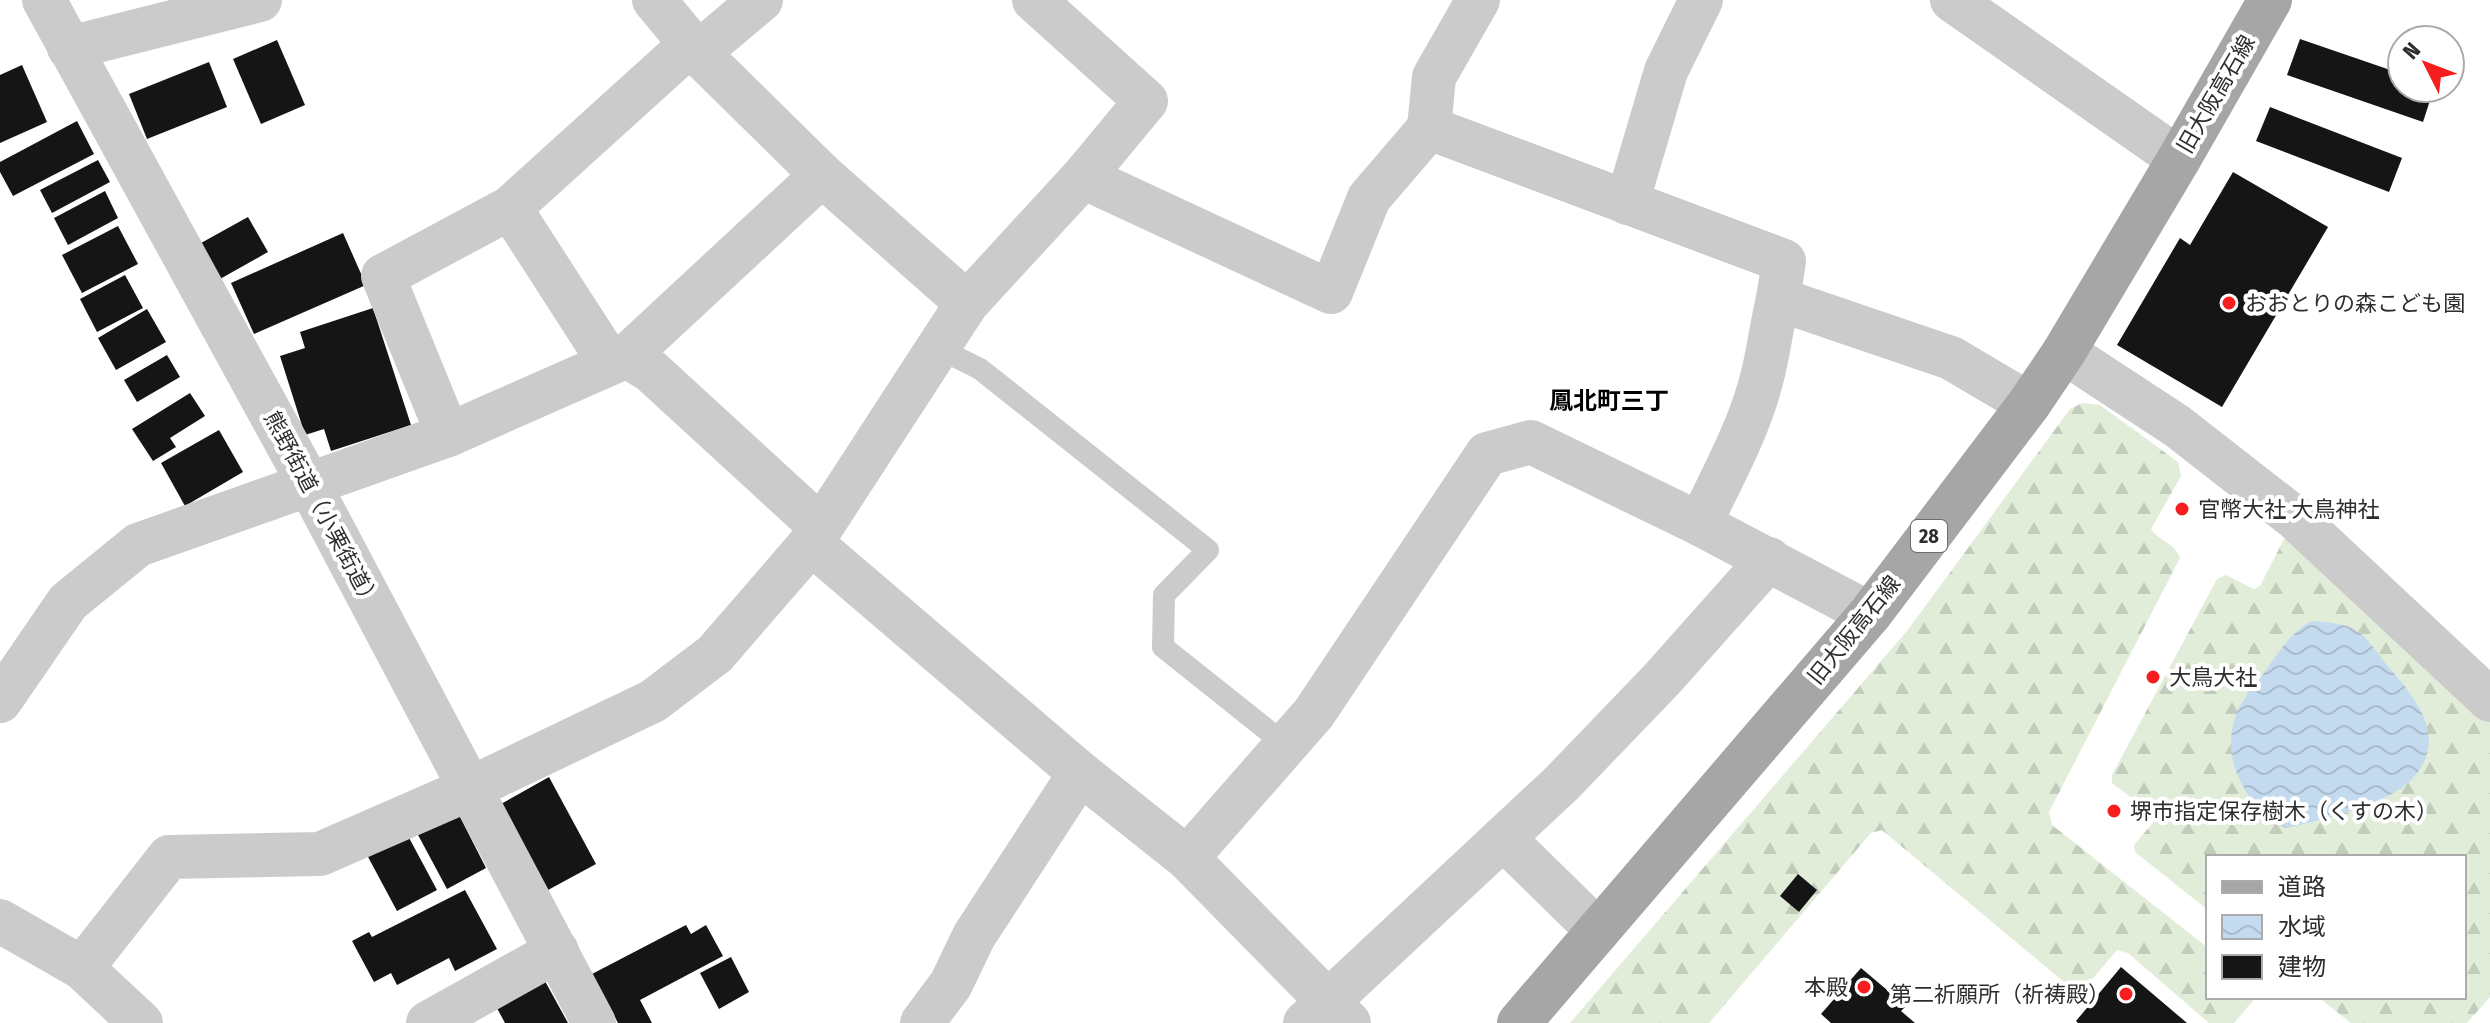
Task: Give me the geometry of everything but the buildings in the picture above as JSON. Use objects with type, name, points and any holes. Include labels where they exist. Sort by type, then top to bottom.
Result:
[{"type":"main road","name":"旧大阪高石線","points":[[1519,1023],[1870,614],[2029,404],[2064,352],[2270,0]]},
{"type":"street","name":"熊野街道（小栗街道）","points":[[44,0],[309,484],[594,1023]]},
{"type":"street","points":[[69,48],[260,0]]},
{"type":"street","points":[[654,0],[695,48],[822,175],[967,303]]},
{"type":"street","points":[[448,435],[383,276],[510,208],[695,48],[761,0]]},
{"type":"street","points":[[82,968],[169,857],[320,854],[469,789],[653,701],[715,654],[816,535],[967,303],[1083,177],[1146,101],[1034,0]]},
{"type":"street","points":[[1083,177],[1331,292],[1369,198],[1429,128],[1434,77],[1478,0]]},
{"type":"street","points":[[1627,203],[1666,71],[1701,0]]},
{"type":"street","points":[[1952,0],[2179,159]]},
{"type":"street","points":[[1429,128],[1784,261],[1761,385],[1700,524]]},
{"type":"street","points":[[0,701],[68,602],[138,545],[448,435],[619,360],[822,175]]},
{"type":"street","points":[[510,208],[619,360],[651,371],[816,535],[1080,773],[1187,858],[1327,1015],[1562,783],[1651,691],[1769,559]]},
{"type":"street","points":[[1778,299],[1951,358],[2029,404]]},
{"type":"street","points":[[2064,352],[2177,426],[2295,518],[2490,700]]},
{"type":"street","points":[[1187,858],[1314,713],[1487,454],[1531,442],[1769,559],[1870,614]]},
{"type":"street","points":[[922,1023],[951,984],[974,936],[1080,773]]},
{"type":"street","points":[[1503,838],[1598,931]]},
{"type":"street","points":[[0,921],[82,968],[141,1023]]},
{"type":"street","points":[[428,1023],[557,951]]},
{"type":"lane","points":[[938,348],[980,369],[1208,550],[1164,595],[1163,647],[1286,745]]},
{"type":"green space","points":[[2082,403],[2100,405],[2178,462],[2181,476],[2151,529],[2174,548],[2180,558],[2049,812],[2052,825],[2206,946],[2206,999],[2254,999],[2234,1023],[2209,1023],[2128,953],[2117,950],[2084,989],[2076,992],[1882,830],[1871,833],[1709,1023],[1570,1023],[1907,631],[2070,409]]},
{"type":"green space","points":[[2284,539],[2292,539],[2490,722],[2490,997],[2467,1023],[2351,1023],[2321,999],[2466,999],[2466,855],[2206,855],[2206,908],[2135,852],[2134,845],[2155,820],[2154,815],[2112,783],[2112,775],[2217,579],[2226,575],[2254,589],[2260,586]]},
{"type":"water","points":[[2312,621],[2349,627],[2367,640],[2418,705],[2425,720],[2428,749],[2423,764],[2412,779],[2387,796],[2353,810],[2286,828],[2259,808],[2240,780],[2231,748],[2232,732],[2245,697],[2286,642]]},
{"type":"place","name":"おおとりの森こども園","points":[[2229,303]]},
{"type":"place","name":"官幣大社 大鳥神社","points":[[2182,509]]},
{"type":"place","name":"大鳥大社","points":[[2153,677]]},
{"type":"place","name":"堺市指定保存樹木（くすの木）","points":[[2114,811]]},
{"type":"place","name":"本殿","points":[[1864,987]]},
{"type":"place","name":"第二祈願所（祈祷殿）","points":[[2126,994]]},
{"type":"district","name":"鳳北町三丁","points":[[1609,401]]}]
